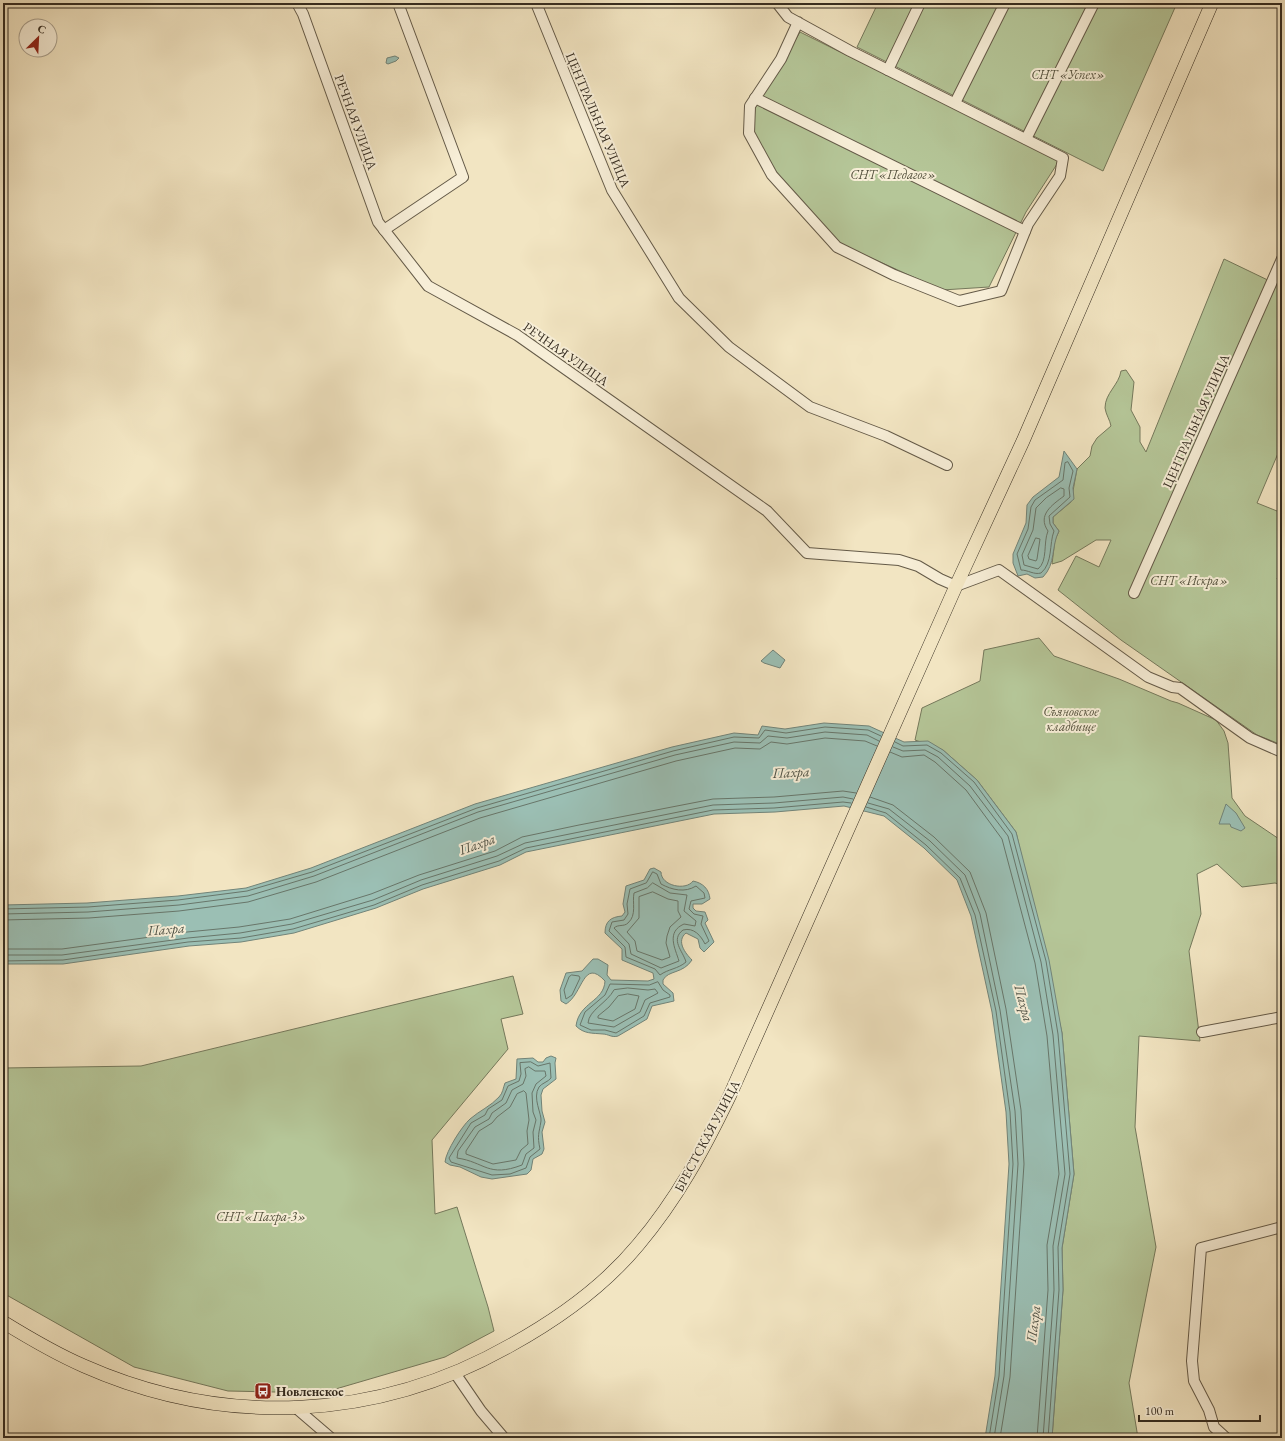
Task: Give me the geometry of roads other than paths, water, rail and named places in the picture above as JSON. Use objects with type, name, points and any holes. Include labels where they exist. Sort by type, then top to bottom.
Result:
[{"type":"main road","name":"БРЕСТСКАЯ УЛИЦА","points":[[3,1322],[83,1366],[131,1384],[163,1393],[241,1408],[296,1408],[348,1404],[402,1391],[455,1373],[494,1355],[531,1334],[567,1310],[601,1283],[623,1262],[666,1211],[690,1174],[715,1126],[825,885],[956,586],[1023,441],[1212,3]]},
{"type":"street","name":"РЕЧНАЯ УЛИЦА","points":[[297,3],[303,14],[378,222],[428,286],[517,334],[768,511],[807,553],[899,560],[918,566],[940,579],[956,586]]},
{"type":"street","points":[[384,230],[463,177],[398,3]]},
{"type":"street","name":"ЦЕНТРАЛЬНАЯ УЛИЦА","points":[[536,3],[612,190],[679,298],[729,347],[810,407],[886,436],[947,465]]},
{"type":"street","points":[[777,3],[788,17],[798,22],[888,70],[1063,158],[1060,176],[1028,224],[1001,291],[959,301],[890,273],[837,247],[772,175],[750,133],[750,106],[781,59],[798,22]]},
{"type":"street","points":[[888,70],[920,3]]},
{"type":"street","points":[[955,103],[1005,3]]},
{"type":"street","points":[[1026,139],[1094,3]]},
{"type":"street","points":[[755,98],[1025,231]]},
{"type":"street","name":"ЦЕНТРАЛЬНАЯ УЛИЦА","points":[[1134,593],[1282,259]]},
{"type":"street","points":[[956,586],[999,570],[1148,677],[1172,687],[1180,688],[1250,738],[1282,752]]},
{"type":"street","points":[[1202,1032],[1282,1018]]},
{"type":"street","points":[[1226,1438],[1214,1427],[1209,1410],[1194,1381],[1192,1361],[1201,1248],[1282,1227]]},
{"type":"street","points":[[455,1373],[481,1411],[504,1438]]},
{"type":"street","points":[[296,1408],[331,1438]]},
{"type":"water","points":[[395,56],[399,58],[396,61],[388,64],[386,63],[387,58]]},
{"type":"water","points":[[1064,451],[1077,469],[1073,488],[1074,499],[1053,517],[1053,523],[1059,531],[1052,561],[1043,577],[1035,578],[1027,574],[1018,576],[1013,563],[1013,554],[1026,523],[1027,505],[1033,497],[1059,477]]},
{"type":"water","points":[[773,650],[785,660],[780,668],[761,661]]},
{"type":"water","name":"Пахра","points":[[824,723],[869,726],[904,742],[928,741],[943,750],[977,780],[1016,832],[1049,960],[1062,1033],[1074,1174],[1062,1248],[1063,1290],[1052,1438],[985,1438],[995,1376],[1009,1164],[1006,1112],[992,1012],[971,916],[957,880],[924,848],[884,816],[844,806],[775,812],[714,814],[526,852],[500,865],[423,889],[376,908],[294,933],[241,942],[189,946],[63,964],[3,964],[3,905],[87,903],[178,896],[246,888],[311,868],[475,804],[672,747],[734,733],[758,735],[762,726],[785,729]]},
{"type":"water","points":[[1226,804],[1236,813],[1245,828],[1241,831],[1231,827],[1230,824],[1219,824]]},
{"type":"water","points":[[654,868],[661,872],[665,881],[674,886],[685,886],[693,881],[700,883],[705,887],[710,899],[702,904],[693,904],[693,908],[696,911],[705,912],[708,920],[705,923],[714,942],[704,952],[700,948],[698,939],[686,933],[683,936],[683,947],[692,960],[684,968],[668,975],[663,980],[663,984],[673,993],[674,1001],[652,1006],[647,1019],[618,1036],[588,1033],[576,1026],[578,1018],[586,1007],[600,994],[604,988],[605,981],[598,975],[592,973],[587,975],[572,999],[566,1004],[561,1001],[560,990],[566,973],[582,971],[593,959],[598,959],[608,965],[607,975],[611,980],[648,981],[654,979],[653,973],[622,960],[622,949],[605,933],[605,929],[609,920],[622,916],[625,912],[623,904],[626,886],[644,880],[650,869]]},
{"type":"water","points":[[551,1056],[556,1058],[556,1079],[543,1089],[541,1095],[542,1111],[545,1122],[542,1132],[544,1149],[542,1154],[533,1159],[531,1170],[527,1174],[492,1179],[481,1177],[445,1162],[451,1145],[467,1122],[499,1097],[505,1083],[516,1079],[517,1059],[533,1058],[538,1062],[543,1062],[546,1058]]},
{"type":"place","name":"Новленское","points":[[263,1391]]},
{"type":"park label","name":"СНТ «Успех»","points":[[1068,74]]},
{"type":"park label","name":"СНТ «Педагог»","points":[[893,174]]},
{"type":"park label","name":"СНТ «Искра»","points":[[1189,580]]},
{"type":"park label","name":"Съяновское кладбище","points":[[1071,718]]},
{"type":"park label","name":"СНТ «Пахра-3»","points":[[261,1216]]}]
